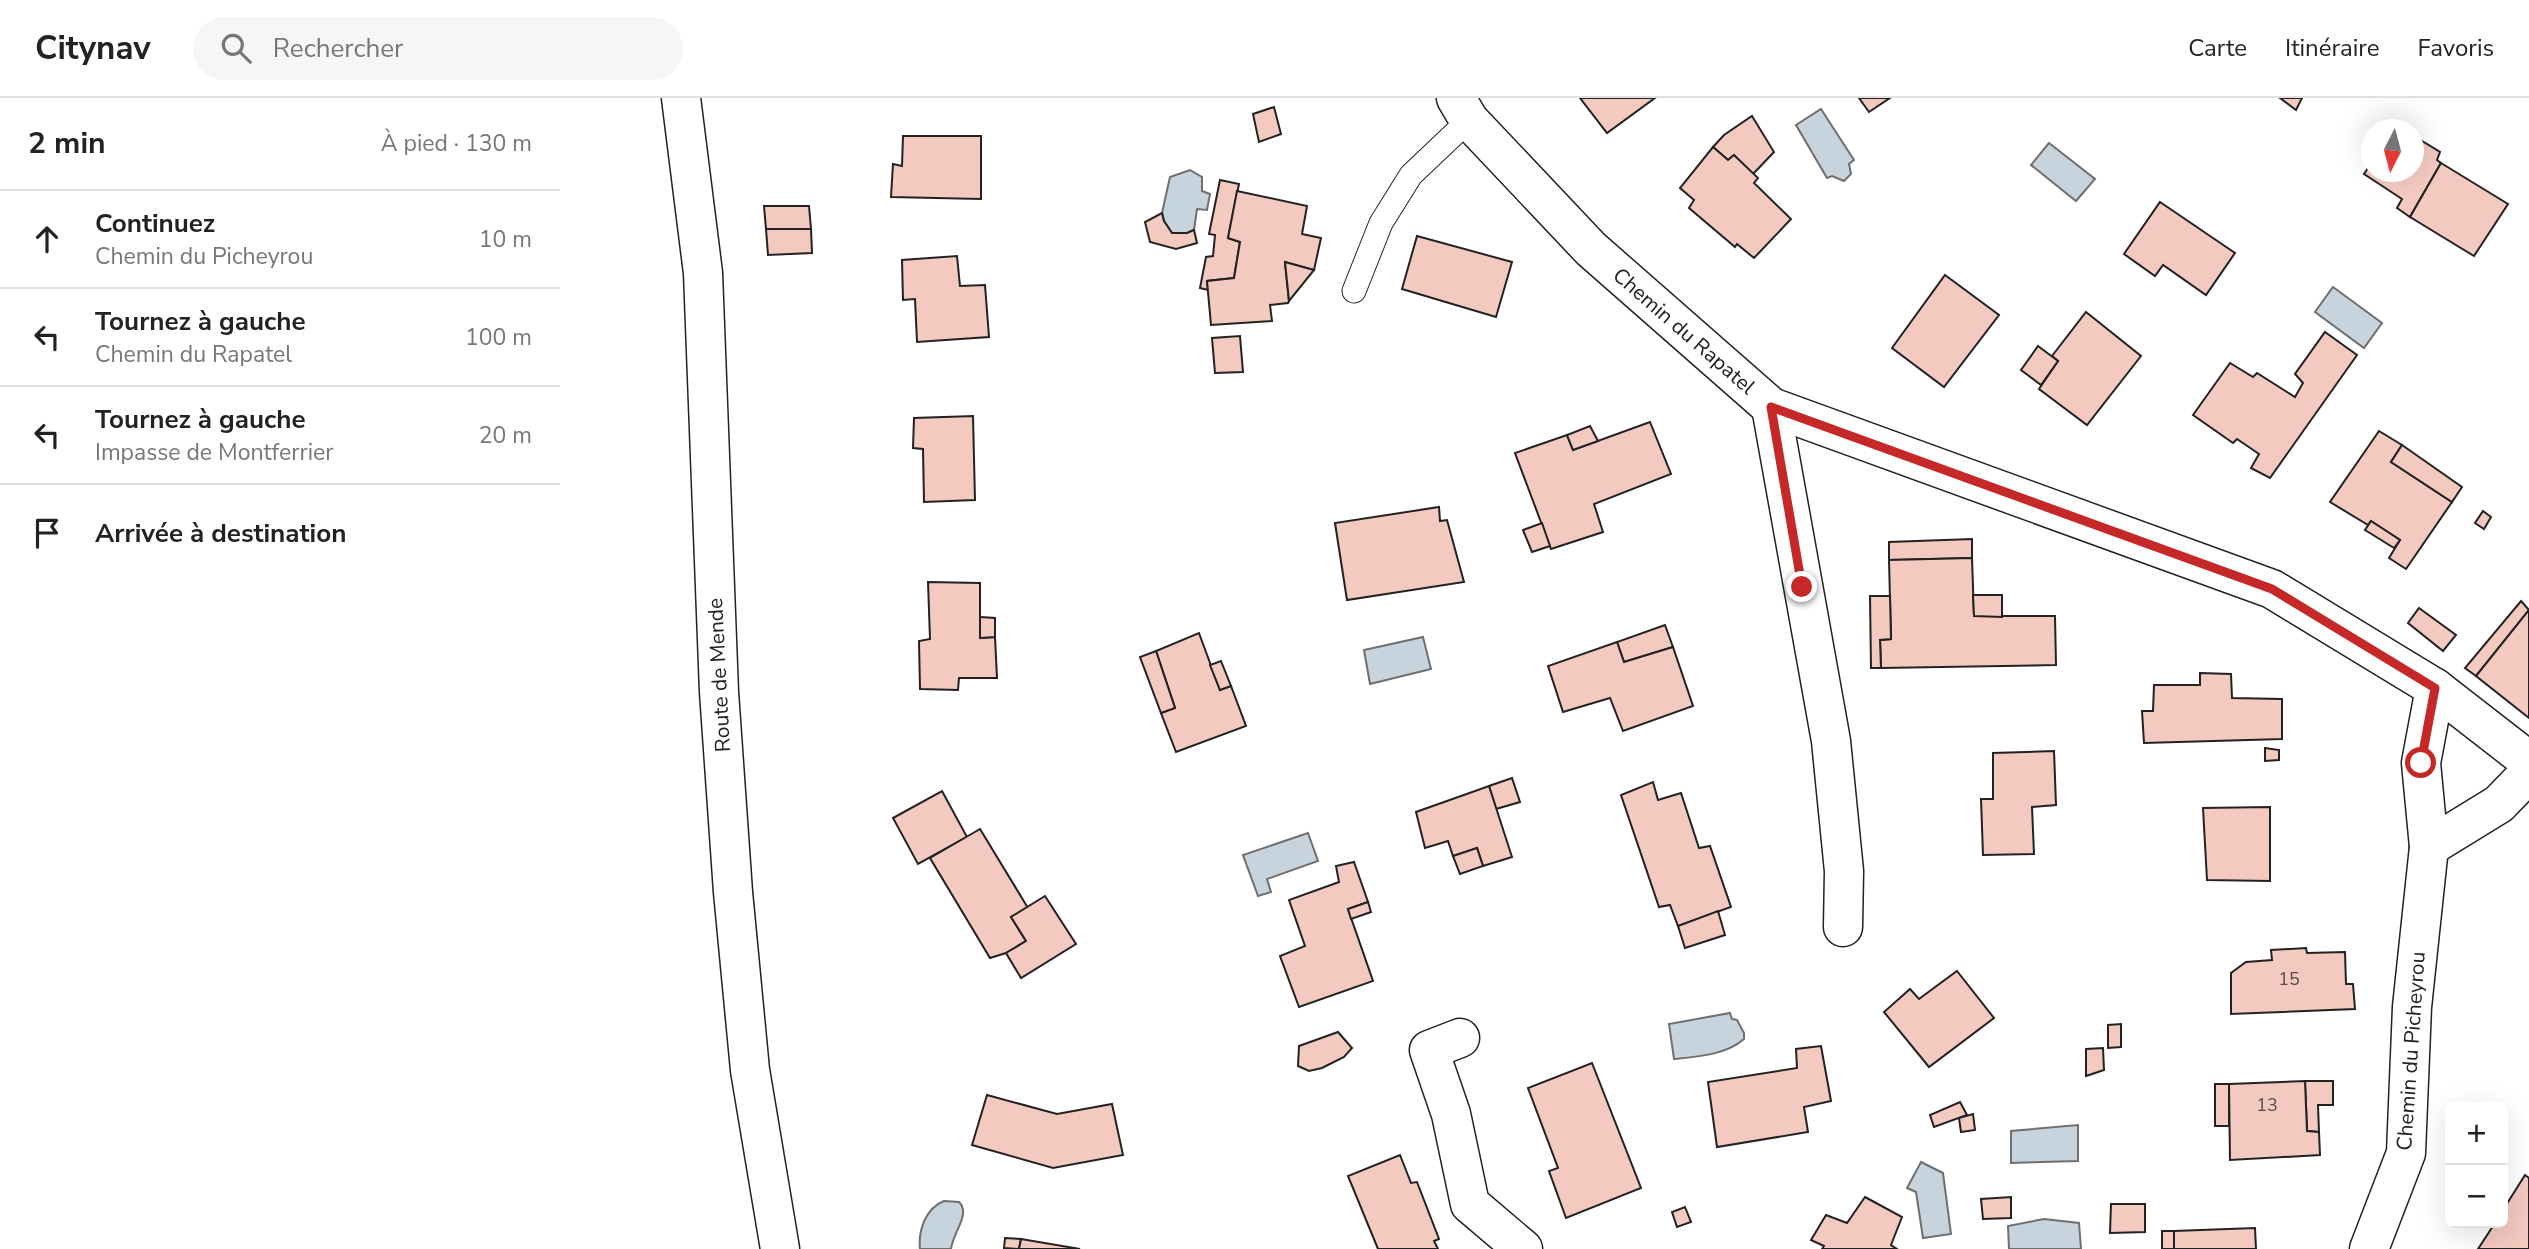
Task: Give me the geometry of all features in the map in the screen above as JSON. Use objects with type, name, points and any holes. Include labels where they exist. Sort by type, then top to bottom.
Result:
[{"type":"street","name":"Route de Mende","points":[[681,98],[703,273],[719,692],[733,892],[750,1070],[780,1249]]},
{"type":"street","name":"Chemin du Rapatel","points":[[1462,109],[1591,249],[1771,407],[2272,589],[2435,688],[2529,761]]},
{"type":"street","points":[[1771,407],[1831,741],[1844,871],[1843,927]]},
{"type":"street","name":"Chemin du Picheyrou","points":[[2369,1249],[2406,1153],[2413,1007],[2429,847],[2421,763],[2435,688]]},
{"type":"street","points":[[2429,847],[2499,804],[2529,773]]},
{"type":"street","points":[[1460,1038],[1429,1050],[1451,1114],[1470,1204],[1523,1249]]},
{"type":"lane","points":[[1354,291],[1381,223],[1411,175],[1462,109]]},
{"type":"shaded area","points":[[1821,109],[1854,160],[1849,164],[1851,174],[1844,181],[1832,176],[1827,178],[1796,125]]},
{"type":"shaded area","points":[[2049,143],[2095,179],[2076,201],[2031,165]]},
{"type":"shaded area","points":[[1190,170],[1202,177],[1202,191],[1210,194],[1207,210],[1197,209],[1194,230],[1172,233],[1162,213],[1170,177]]},
{"type":"shaded area","points":[[2333,287],[2382,323],[2364,348],[2315,312]]},
{"type":"shaded area","points":[[1423,637],[1431,669],[1370,684],[1364,650]]},
{"type":"shaded area","points":[[1308,833],[1318,861],[1267,879],[1271,892],[1258,896],[1243,855]]},
{"type":"shaded area","points":[[1730,1013],[1744,1033],[1744,1039],[1720,1052],[1674,1059],[1669,1024]]},
{"type":"shaded area","points":[[2078,1125],[2078,1161],[2011,1163],[2011,1131]]},
{"type":"shaded area","points":[[1921,1162],[1943,1173],[1951,1234],[1923,1238],[1916,1192],[1907,1188]]},
{"type":"shaded area","points":[[944,1201],[959,1202],[963,1212],[951,1249],[920,1249],[920,1234],[928,1214]]},
{"type":"shaded area","points":[[2044,1219],[2079,1223],[2081,1249],[2009,1249],[2008,1226]]},
{"type":"building","points":[[1580,98],[1655,98],[1607,133]]},
{"type":"building","points":[[1859,98],[1890,98],[1869,112]]},
{"type":"building","points":[[2280,98],[2302,98],[2296,110]]},
{"type":"building","points":[[1274,107],[1281,134],[1259,142],[1253,114]]},
{"type":"building","points":[[1752,116],[1774,152],[1753,174],[1734,155],[1728,160],[1713,147],[1724,135]]},
{"type":"building","points":[[903,136],[981,136],[981,199],[891,197],[893,164],[902,166]]},
{"type":"building","points":[[2424,142],[2440,152],[2437,160],[2441,163],[2410,217],[2397,208],[2402,199],[2376,182],[2424,182]]},
{"type":"building","points":[[1713,147],[1728,160],[1734,155],[1758,178],[1754,183],[1791,219],[1754,258],[1737,244],[1735,247],[1689,208],[1694,200],[1680,188]]},
{"type":"building","points":[[2441,163],[2508,204],[2474,256],[2410,217]]},
{"type":"building","points":[[1220,180],[1239,184],[1228,238],[1240,242],[1234,278],[1207,281],[1208,290],[1200,288],[1206,257],[1213,256],[1215,235],[1209,234]]},
{"type":"building","points":[[1237,191],[1307,206],[1302,234],[1321,238],[1314,270],[1285,262],[1289,301],[1270,305],[1272,321],[1211,325],[1207,281],[1234,278],[1240,242],[1228,238]]},
{"type":"building","points":[[2160,202],[2235,253],[2206,295],[2163,265],[2155,276],[2124,254]]},
{"type":"building","points":[[764,206],[809,206],[811,229],[766,229]]},
{"type":"building","points":[[1162,213],[1172,233],[1194,230],[1197,243],[1176,249],[1150,242],[1145,222]]},
{"type":"building","points":[[766,229],[811,229],[812,253],[768,255]]},
{"type":"building","points":[[1417,236],[1512,262],[1496,317],[1402,289]]},
{"type":"building","points":[[957,256],[960,286],[985,285],[989,337],[917,342],[915,299],[903,300],[902,260]]},
{"type":"building","points":[[1285,262],[1314,270],[1289,301]]},
{"type":"building","points":[[1945,275],[1999,315],[1944,387],[1892,348]]},
{"type":"building","points":[[2086,312],[2141,356],[2087,425],[2039,389],[2058,361],[2052,356]]},
{"type":"building","points":[[2325,332],[2357,355],[2270,478],[2251,468],[2259,454],[2237,439],[2233,443],[2193,415],[2230,363],[2253,377],[2257,373],[2295,397],[2303,383],[2295,374]]},
{"type":"building","points":[[1240,336],[1243,372],[1215,373],[1212,338]]},
{"type":"building","points":[[2038,346],[2058,361],[2041,385],[2021,370]]},
{"type":"building","points":[[973,416],[975,500],[924,502],[923,449],[913,448],[914,418]]},
{"type":"building","points":[[1650,422],[1671,474],[1594,504],[1603,532],[1551,549],[1515,453],[1567,435],[1573,450]]},
{"type":"building","points":[[1590,426],[1598,441],[1573,450],[1567,435]]},
{"type":"building","points":[[2379,431],[2402,445],[2391,462],[2452,502],[2406,569],[2389,558],[2400,540],[2371,521],[2368,525],[2330,502]]},
{"type":"building","points":[[2402,445],[2462,487],[2452,502],[2391,462]]},
{"type":"building","points":[[1439,507],[1440,521],[1447,520],[1464,582],[1347,600],[1335,523]]},
{"type":"building","points":[[2483,511],[2491,517],[2484,529],[2475,523]]},
{"type":"building","points":[[2371,521],[2400,540],[2394,548],[2365,530]]},
{"type":"building","points":[[1542,523],[1550,546],[1532,552],[1523,530]]},
{"type":"building","points":[[1972,539],[1972,558],[1889,560],[1889,542]]},
{"type":"building","points":[[1972,558],[1974,616],[2055,616],[2056,665],[1881,668],[1880,640],[1891,639],[1889,560]]},
{"type":"building","points":[[928,582],[980,583],[980,638],[995,637],[997,678],[959,678],[958,690],[920,689],[919,641],[930,639]]},
{"type":"building","points":[[1973,595],[2002,595],[2002,617],[1974,616]]},
{"type":"building","points":[[1870,596],[1890,596],[1891,639],[1880,640],[1881,668],[1871,668]]},
{"type":"building","points":[[2521,601],[2529,610],[2476,676],[2465,668]]},
{"type":"building","points":[[2419,608],[2456,635],[2443,651],[2408,623]]},
{"type":"building","points":[[2529,610],[2529,718],[2476,676]]},
{"type":"building","points":[[980,617],[995,618],[995,637],[980,638]]},
{"type":"building","points":[[1665,625],[1673,647],[1624,662],[1617,642]]},
{"type":"building","points":[[1199,633],[1220,690],[1231,686],[1246,726],[1176,752],[1161,713],[1175,708],[1156,651]]},
{"type":"building","points":[[1617,642],[1624,662],[1673,647],[1693,706],[1623,731],[1610,698],[1563,712],[1548,666]]},
{"type":"building","points":[[1156,651],[1175,708],[1161,713],[1140,657]]},
{"type":"building","points":[[1221,661],[1231,686],[1220,690],[1210,665]]},
{"type":"building","points":[[2200,673],[2231,674],[2232,698],[2282,699],[2282,739],[2144,743],[2142,711],[2153,711],[2154,685],[2200,685]]},
{"type":"building","points":[[2265,748],[2279,750],[2279,760],[2265,761]]},
{"type":"building","points":[[2054,751],[2056,805],[2032,807],[2034,854],[1983,855],[1981,799],[1993,799],[1993,753]]},
{"type":"building","points":[[1512,778],[1520,802],[1496,809],[1489,786]]},
{"type":"building","points":[[1653,782],[1658,800],[1681,793],[1699,848],[1710,846],[1731,907],[1678,926],[1670,905],[1659,907],[1621,795]]},
{"type":"building","points":[[1489,786],[1512,857],[1483,866],[1477,848],[1453,856],[1448,841],[1425,848],[1416,812]]},
{"type":"building","points":[[942,791],[967,837],[918,864],[893,818]]},
{"type":"building","points":[[2270,807],[2270,881],[2207,880],[2203,808]]},
{"type":"building","points":[[980,829],[1028,908],[1011,917],[1026,941],[1006,953],[990,958],[930,858]]},
{"type":"building","points":[[1477,848],[1483,866],[1460,874],[1453,856]]},
{"type":"building","points":[[1354,862],[1368,902],[1348,909],[1373,981],[1299,1007],[1280,956],[1305,946],[1289,900],[1339,882],[1336,866]]},
{"type":"building","points":[[1045,896],[1076,944],[1021,978],[1006,953],[1026,941],[1011,917]]},
{"type":"building","points":[[1368,902],[1371,912],[1351,919],[1348,909]]},
{"type":"building","points":[[1718,911],[1725,935],[1685,948],[1678,926]]},
{"type":"building","points":[[2306,948],[2307,953],[2345,952],[2346,984],[2353,984],[2355,1009],[2231,1014],[2231,973],[2246,962],[2272,960],[2271,950]]},
{"type":"building","points":[[1957,971],[1994,1018],[1929,1067],[1884,1012],[1910,989],[1919,999]]},
{"type":"building","points":[[2121,1024],[2121,1047],[2108,1048],[2108,1025]]},
{"type":"building","points":[[1338,1032],[1352,1048],[1344,1057],[1309,1071],[1298,1066],[1299,1046]]},
{"type":"building","points":[[1821,1046],[1831,1101],[1804,1107],[1808,1132],[1717,1147],[1708,1082],[1797,1068],[1796,1049]]},
{"type":"building","points":[[2103,1048],[2104,1070],[2086,1076],[2086,1049]]},
{"type":"building","points":[[1592,1063],[1641,1188],[1566,1218],[1549,1171],[1558,1168],[1528,1088]]},
{"type":"building","points":[[2305,1081],[2333,1081],[2333,1105],[2318,1105],[2319,1132],[2307,1131]]},
{"type":"building","points":[[2305,1081],[2307,1131],[2319,1132],[2320,1155],[2230,1160],[2229,1084]]},
{"type":"building","points":[[2215,1084],[2229,1084],[2229,1126],[2215,1126]]},
{"type":"building","points":[[987,1095],[1057,1114],[1112,1104],[1123,1155],[1053,1168],[972,1145]]},
{"type":"building","points":[[1960,1102],[1967,1115],[1934,1127],[1930,1115]]},
{"type":"building","points":[[1973,1114],[1975,1130],[1961,1132],[1959,1118]]},
{"type":"building","points":[[1400,1155],[1411,1183],[1417,1182],[1439,1239],[1434,1241],[1438,1249],[1378,1249],[1348,1176]]},
{"type":"building","points":[[2525,1175],[2529,1178],[2529,1249],[2478,1249],[2492,1228],[2508,1228],[2508,1202]]},
{"type":"building","points":[[1865,1197],[1902,1217],[1891,1245],[1897,1249],[1822,1249],[1824,1246],[1811,1240],[1826,1215],[1847,1223]]},
{"type":"building","points":[[2011,1197],[2011,1218],[1983,1219],[1981,1199]]},
{"type":"building","points":[[2111,1204],[2145,1204],[2145,1232],[2110,1233]]},
{"type":"building","points":[[1685,1207],[1691,1222],[1677,1227],[1672,1212]]},
{"type":"building","points":[[2255,1228],[2256,1249],[2174,1249],[2174,1231]]},
{"type":"building","points":[[2162,1231],[2174,1231],[2174,1249],[2162,1249]]},
{"type":"building","points":[[1005,1238],[1021,1239],[1019,1249],[1004,1248]]},
{"type":"building","points":[[1021,1239],[1080,1249],[1019,1249]]},
{"type":"route","points":[[1802,587],[1771,407],[2272,589],[2435,688],[2421,763]]}]
